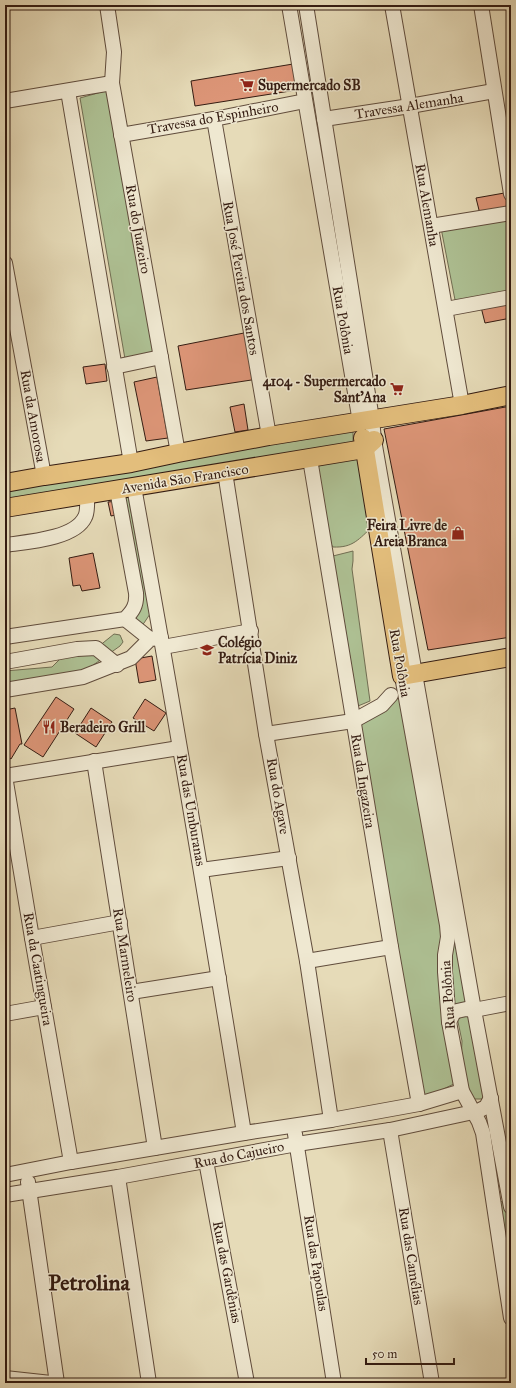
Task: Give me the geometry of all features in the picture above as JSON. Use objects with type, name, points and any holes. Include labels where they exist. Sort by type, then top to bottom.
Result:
[{"type":"main road","name":"Avenida São Francisco","points":[[5,483],[131,463],[269,436],[462,405],[511,395]]},
{"type":"main road","name":"Rua Polônia","points":[[366,420],[408,675]]},
{"type":"main road","name":"Avenida São Francisco","points":[[5,508],[310,459],[369,444]]},
{"type":"main road","points":[[408,675],[511,657]]},
{"type":"street","name":"Rua do Juazeiro","points":[[108,5],[114,52],[112,83],[120,135],[178,453]]},
{"type":"street","name":"Rua Polônia","points":[[289,5],[305,101],[366,420]]},
{"type":"street","name":"Rua Polônia","points":[[306,5],[324,120],[366,420]]},
{"type":"street","name":"Rua Alemanha","points":[[392,5],[462,405]]},
{"type":"street","points":[[481,5],[494,91],[507,140],[511,194]]},
{"type":"street","points":[[5,101],[112,83]]},
{"type":"street","points":[[68,91],[131,463]]},
{"type":"street","name":"Travessa Alemanha","points":[[324,120],[494,91]]},
{"type":"street","name":"Travessa do Espinheiro","points":[[120,135],[214,119],[305,101]]},
{"type":"street","name":"Rua José Pereira dos Santos","points":[[214,119],[269,436]]},
{"type":"street","points":[[431,226],[511,213]]},
{"type":"street","name":"Rua da Amorosa","points":[[5,263],[44,476]]},
{"type":"street","points":[[446,309],[511,297]]},
{"type":"street","points":[[114,367],[161,357]]},
{"type":"street","name":"Rua da Ingazeira","points":[[310,459],[391,947],[419,1104]]},
{"type":"street","name":"Rua do Agave","points":[[225,472],[266,734],[307,961],[331,1120]]},
{"type":"street","points":[[5,637],[124,619],[132,612],[135,606],[136,593],[126,489]]},
{"type":"street","name":"Rua das Umburanas","points":[[126,489],[180,748],[244,1133]]},
{"type":"street","points":[[5,546],[68,533],[78,526],[86,517],[87,495]]},
{"type":"street","points":[[124,619],[158,641]]},
{"type":"street","points":[[5,690],[83,677],[117,665],[158,641],[251,631]]},
{"type":"street","points":[[5,662],[77,649],[96,648],[117,665]]},
{"type":"street","name":"Rua Polônia","points":[[408,675],[511,1200]]},
{"type":"street","name":"Rua Polônia","points":[[408,675],[447,925],[448,937],[445,955],[445,972],[449,1022],[462,1091],[479,1122],[483,1133],[511,1318]]},
{"type":"street","points":[[266,734],[353,721],[382,705],[391,695]]},
{"type":"street","points":[[5,776],[180,748]]},
{"type":"street","name":"Rua Marmeleiro","points":[[94,761],[155,1148]]},
{"type":"street","name":"Rua da Caatingueira","points":[[5,776],[71,1162]]},
{"type":"street","points":[[201,870],[289,858]]},
{"type":"street","points":[[32,938],[120,922]]},
{"type":"street","points":[[307,961],[391,947]]},
{"type":"street","points":[[131,992],[219,978]]},
{"type":"street","points":[[449,1022],[453,1014],[457,1011],[466,1009],[474,1010],[511,1003]]},
{"type":"street","points":[[5,1014],[44,1007]]},
{"type":"street","name":"Rua do Cajueiro","points":[[5,1175],[71,1162],[331,1120],[419,1104],[462,1091]]},
{"type":"street","points":[[473,1112],[482,1110],[486,1107],[491,1098]]},
{"type":"street","name":"Rua do Cajueiro","points":[[5,1195],[297,1144],[390,1130],[473,1112]]},
{"type":"street","name":"Rua das Papoulas","points":[[294,1126],[334,1383]]},
{"type":"street","name":"Rua das Camélias","points":[[390,1130],[432,1383]]},
{"type":"street","name":"Rua das Gardênias","points":[[206,1161],[247,1383]]},
{"type":"street","points":[[26,1171],[30,1190],[57,1383]]},
{"type":"street","points":[[118,1176],[149,1383]]},
{"type":"street","points":[[493,1200],[511,1200]]},
{"type":"street","points":[[5,1378],[51,1383]]},
{"type":"green space","points":[[112,89],[157,353],[125,359],[80,98]]},
{"type":"green space","points":[[511,215],[511,295],[456,305],[441,228]]},
{"type":"green space","points":[[353,429],[353,443],[7,500],[5,487]]},
{"type":"green space","points":[[362,457],[373,526],[355,542],[346,546],[333,547],[328,540],[317,464]]},
{"type":"green space","points":[[128,495],[150,614],[135,633],[124,627],[141,602],[122,496]]},
{"type":"green space","points":[[353,551],[352,569],[370,701],[358,706],[333,556]]},
{"type":"green space","points":[[114,634],[120,635],[123,642],[120,646],[82,673],[5,686],[5,671],[52,667],[61,658],[93,651]]},
{"type":"green space","points":[[414,684],[468,1004],[450,1005]]},
{"type":"green space","points":[[400,689],[447,938],[456,1083],[422,1099],[358,724]]},
{"type":"green space","points":[[469,1015],[487,1092],[482,1099],[470,1099],[461,1061],[462,1041],[457,1017]]},
{"type":"green space","points":[[507,1201],[511,1227],[511,1301],[497,1202]]},
{"type":"building","name":"Supermercado SB","points":[[299,63],[303,89],[195,106],[191,81]]},
{"type":"building","points":[[510,192],[511,209],[480,214],[476,198]]},
{"type":"building","points":[[511,303],[511,318],[485,323],[481,307]]},
{"type":"building","points":[[249,332],[258,379],[186,390],[178,346]]},
{"type":"building","points":[[105,364],[107,381],[86,384],[83,367]]},
{"type":"building","points":[[157,377],[168,438],[146,441],[134,382]]},
{"type":"building","points":[[244,404],[248,430],[235,432],[230,407]]},
{"type":"building","name":"Feira Livre de Areia Branca","points":[[511,406],[511,637],[428,650],[384,429]]},
{"type":"building","points":[[118,501],[120,514],[111,516],[108,502]]},
{"type":"building","points":[[93,553],[100,588],[82,591],[80,585],[73,586],[69,558]]},
{"type":"building","points":[[152,656],[156,680],[139,683],[135,659]]},
{"type":"building","name":"Beradeiro Grill","points":[[56,697],[74,709],[43,757],[24,745]]},
{"type":"building","points":[[145,699],[166,713],[154,731],[133,718]]},
{"type":"building","points":[[15,708],[22,744],[20,744],[11,759],[5,755],[5,710]]},
{"type":"building","points":[[91,708],[112,722],[96,747],[75,733]]},
{"type":"place","name":"Supermercado SB","points":[[247,85]]},
{"type":"place","name":"4104 - Supermercado Sant'Ana","points":[[397,389]]},
{"type":"place","name":"Feira Livre de Areia Branca","points":[[458,533]]},
{"type":"place","name":"Colégio Patrícia Diniz","points":[[207,650]]},
{"type":"place","name":"Beradeiro Grill","points":[[49,727]]},
{"type":"district","name":"Petrolina","points":[[89,1282]]}]
